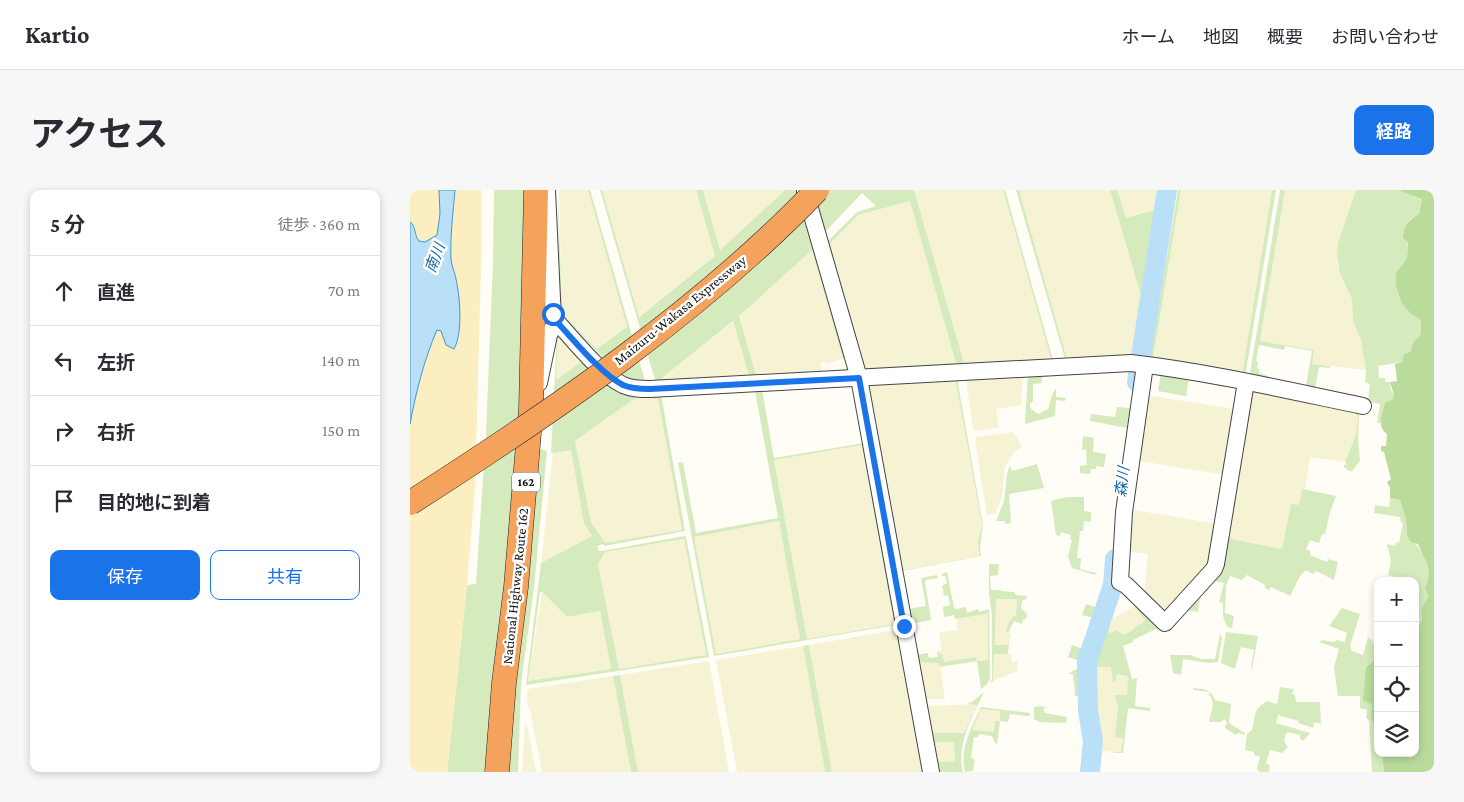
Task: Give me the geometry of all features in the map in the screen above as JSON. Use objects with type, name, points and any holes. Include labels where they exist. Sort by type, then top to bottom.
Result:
[{"type":"highway","name":"National Highway Route 162","points":[[497,772],[504,683],[516,587],[530,409],[536,190]]},
{"type":"highway","name":"Maizuru-Wakasa Expressway","points":[[410,503],[575,392],[659,330],[747,257],[817,190]]},
{"type":"street","points":[[548,190],[553,314],[556,321],[602,369],[614,379],[631,387],[650,389],[959,371],[1141,364],[1246,382],[1363,406]]},
{"type":"street","points":[[805,190],[859,378],[931,772]]},
{"type":"street","points":[[530,409],[536,400],[550,335],[556,321]]},
{"type":"street","points":[[1141,364],[1131,433],[1120,582],[1165,623],[1214,569],[1216,564],[1246,382]]},
{"type":"shaded area","points":[[559,190],[588,190],[627,327],[597,349],[563,315],[562,311]]},
{"type":"shaded area","points":[[602,190],[696,190],[715,256],[638,317]]},
{"type":"shaded area","points":[[703,190],[785,190],[720,250]]},
{"type":"shaded area","points":[[914,190],[1003,190],[1051,359],[964,363]]},
{"type":"shaded area","points":[[1019,190],[1110,190],[1142,299],[1133,356],[1067,359]]},
{"type":"shaded area","points":[[1117,190],[1161,190],[1158,209],[1125,218]]},
{"type":"shaded area","points":[[1181,190],[1272,190],[1242,375],[1153,359]]},
{"type":"shaded area","points":[[1285,190],[1356,190],[1338,243],[1337,262],[1352,299],[1353,322],[1361,340],[1366,370],[1311,364],[1313,350],[1260,341]]},
{"type":"shaded area","points":[[910,201],[957,363],[865,368],[830,244],[858,215]]},
{"type":"shaded area","points":[[812,250],[843,359],[825,364],[825,362],[820,363],[822,371],[756,375],[739,316]]},
{"type":"shaded area","points":[[734,321],[749,375],[663,380],[662,378]]},
{"type":"shaded area","points":[[561,336],[584,360],[556,380],[558,337]]},
{"type":"shaded area","points":[[1023,373],[1021,405],[996,409],[999,427],[973,430],[966,378]]},
{"type":"shaded area","points":[[955,378],[982,525],[978,550],[979,556],[905,570],[902,568],[869,385],[872,383]]},
{"type":"shaded area","points":[[1250,390],[1353,409],[1358,416],[1356,435],[1345,462],[1310,457],[1305,490],[1302,490],[1299,506],[1291,505],[1282,549],[1226,538]]},
{"type":"shaded area","points":[[1145,395],[1236,409],[1225,475],[1134,460]]},
{"type":"shaded area","points":[[637,397],[655,397],[658,399],[682,530],[605,544],[591,522],[575,441]]},
{"type":"shaded area","points":[[1013,432],[1022,446],[1014,453],[1005,467],[1002,497],[995,514],[987,515],[975,440],[977,437]]},
{"type":"shaded area","points":[[862,445],[894,624],[807,639],[774,460]]},
{"type":"shaded area","points":[[571,449],[584,522],[592,536],[541,563],[553,453]]},
{"type":"shaded area","points":[[1128,509],[1217,524],[1210,564],[1164,617],[1144,596],[1148,554],[1126,551]]},
{"type":"shaded area","points":[[779,521],[801,639],[716,654],[693,537]]},
{"type":"shaded area","points":[[684,539],[706,656],[619,669],[598,564],[605,552]]},
{"type":"shaded area","points":[[542,592],[567,617],[600,611],[611,669],[528,681]]},
{"type":"shaded area","points":[[996,598],[1017,599],[1016,614],[1009,622],[1007,633],[1011,634],[1009,645],[995,645]]},
{"type":"shaded area","points":[[1135,606],[1146,621],[1122,635],[1110,634],[1107,621]]},
{"type":"shaded area","points":[[988,614],[988,660],[977,661],[976,657],[943,662],[942,654],[939,654],[939,651],[942,650],[939,633],[957,630],[957,619]]},
{"type":"shaded area","points":[[897,630],[924,772],[832,772],[809,645]]},
{"type":"shaded area","points":[[803,646],[825,772],[737,772],[716,660]]},
{"type":"shaded area","points":[[994,654],[1011,654],[1012,662],[1017,661],[1018,671],[993,681]]},
{"type":"shaded area","points":[[709,661],[729,772],[638,772],[620,675]]},
{"type":"shaded area","points":[[935,661],[940,663],[945,699],[929,699],[926,696],[924,681],[921,681],[918,662]]},
{"type":"shaded area","points":[[1092,667],[1112,667],[1112,673],[1128,676],[1127,696],[1115,695],[1118,704],[1115,736],[1123,737],[1121,752],[1097,751],[1098,739],[1092,701]]},
{"type":"shaded area","points":[[613,676],[631,772],[542,772],[530,709],[528,708],[528,689]]},
{"type":"shaded area","points":[[977,704],[964,733],[930,733],[925,706]]},
{"type":"shaded area","points":[[981,709],[1001,711],[1000,721],[994,733],[971,730]]},
{"type":"shaded area","points":[[525,724],[527,724],[536,772],[522,772]]},
{"type":"shaded area","points":[[931,742],[954,742],[955,762],[934,761]]},
{"type":"green space","points":[[494,190],[531,190],[528,350],[491,772],[447,772],[467,585],[476,584],[486,434]]},
{"type":"green space","points":[[558,190],[563,315],[597,349],[627,327],[588,190],[590,190],[645,381],[629,379],[615,370],[563,319],[560,312]]},
{"type":"green space","points":[[600,190],[602,190],[639,317],[715,256],[696,190],[703,190],[720,250],[785,190],[796,190],[845,358],[843,359],[812,250],[739,316],[756,375],[749,375],[733,321],[662,378],[663,380],[655,380]]},
{"type":"green space","points":[[813,190],[914,190],[964,363],[1051,359],[1003,190],[1005,190],[1053,360],[865,371],[828,241],[857,212],[876,206],[862,193],[825,232]],"holes":[[[910,201],[956,363],[865,368],[830,244],[858,215]]]},
{"type":"green space","points":[[1016,190],[1019,190],[1067,359],[1133,356],[1142,299],[1110,190],[1117,190],[1126,218],[1157,209],[1161,190],[1165,190],[1138,358],[1066,362]]},
{"type":"green space","points":[[1178,190],[1181,190],[1153,358],[1242,375],[1272,190],[1276,190],[1245,377],[1150,359]]},
{"type":"green space","points":[[1280,190],[1285,190],[1260,341],[1314,350],[1312,364],[1330,366],[1330,368],[1319,367],[1314,393],[1305,391],[1312,351],[1285,346],[1284,350],[1259,345],[1256,361],[1258,362],[1257,368],[1259,373],[1269,378],[1249,380]]},
{"type":"green space","points":[[1356,190],[1397,190],[1422,199],[1419,214],[1409,220],[1407,258],[1396,273],[1396,286],[1402,304],[1412,315],[1420,319],[1420,336],[1414,341],[1410,352],[1404,354],[1402,362],[1378,366],[1379,378],[1385,378],[1385,382],[1390,382],[1394,395],[1392,400],[1385,404],[1380,423],[1377,423],[1380,404],[1368,402],[1370,384],[1365,382],[1366,371],[1361,340],[1353,322],[1352,299],[1340,273],[1337,255],[1338,243]]},
{"type":"green space","points":[[1397,190],[1434,190],[1434,772],[1384,772],[1382,757],[1419,757],[1419,625],[1422,619],[1421,610],[1428,597],[1425,588],[1429,570],[1418,544],[1411,542],[1407,535],[1406,519],[1400,500],[1390,498],[1390,488],[1387,482],[1391,479],[1384,452],[1381,451],[1381,446],[1386,446],[1387,434],[1382,427],[1381,420],[1385,403],[1392,400],[1394,395],[1390,382],[1397,381],[1395,364],[1402,362],[1404,354],[1410,352],[1414,341],[1420,336],[1420,319],[1412,315],[1402,304],[1396,286],[1396,273],[1407,258],[1408,242],[1403,238],[1405,227],[1419,214],[1422,199]]},
{"type":"green space","points":[[561,335],[585,359],[661,394],[685,531],[597,546],[599,551],[602,551],[685,536],[709,657],[526,685],[541,563],[592,536],[584,523],[571,450],[551,452],[557,336]],"holes":[[[558,337],[561,337],[584,360],[556,380]],[[637,397],[654,397],[658,399],[682,530],[605,543],[591,522],[575,441]],[[684,539],[706,655],[619,669],[598,564],[605,552]],[[540,592],[567,617],[600,611],[611,669],[528,681]]]},
{"type":"green space","points":[[1042,371],[1042,383],[1033,384],[1033,401],[1030,404],[1030,408],[1038,414],[1048,409],[1056,388],[1056,397],[1066,398],[1065,401],[1056,400],[1055,416],[1025,424],[1028,372]]},
{"type":"green space","points":[[1161,372],[1189,377],[1186,396],[1158,391]]},
{"type":"green space","points":[[955,376],[957,378],[983,525],[980,548],[981,556],[901,571],[867,384],[870,381]],"holes":[[[955,378],[982,525],[978,544],[979,556],[905,570],[902,568],[869,386],[872,383]]]},
{"type":"green space","points":[[1252,387],[1353,408],[1359,415],[1360,461],[1352,471],[1344,467],[1347,464],[1345,462],[1356,435],[1358,416],[1353,409],[1251,390],[1226,538],[1282,549],[1291,504],[1299,505],[1302,489],[1336,496],[1325,534],[1322,534],[1319,543],[1310,540],[1306,549],[1310,551],[1310,555],[1327,562],[1328,559],[1338,562],[1334,580],[1316,571],[1313,574],[1306,570],[1300,576],[1290,596],[1271,587],[1269,590],[1265,588],[1265,585],[1247,575],[1242,580],[1230,576],[1226,586],[1225,613],[1234,616],[1232,628],[1226,624],[1223,616],[1223,603],[1219,602],[1224,583],[1211,580],[1208,591],[1201,591],[1198,612],[1182,610],[1219,568],[1249,389]]},
{"type":"green space","points":[[762,390],[774,458],[864,443],[895,625],[714,656],[678,463],[683,462],[696,533],[778,518],[755,391]],"holes":[[[862,445],[894,624],[807,639],[774,460]],[[779,521],[800,639],[716,654],[694,537]]]},
{"type":"green space","points":[[1117,407],[1130,408],[1127,428],[1090,421],[1091,414],[1115,417]]},
{"type":"green space","points":[[1083,436],[1094,438],[1093,452],[1106,454],[1104,467],[1096,466],[1096,469],[1091,469],[1090,474],[1080,473],[1080,466],[1087,465],[1086,450],[1082,450]]},
{"type":"green space","points":[[533,447],[547,451],[534,588],[521,684],[518,772],[502,772]]},
{"type":"green space","points":[[1037,464],[1044,488],[1009,494],[1011,523],[1005,524],[1005,521],[996,521],[1004,501],[1010,465],[1012,471]]},
{"type":"green space","points":[[1067,497],[1084,497],[1084,511],[1091,512],[1091,522],[1084,521],[1083,531],[1080,531],[1077,558],[1081,558],[1080,569],[1096,573],[1095,575],[1072,568],[1068,557],[1072,540],[1070,539],[1071,535],[1061,532],[1060,536],[1056,535],[1051,501]]},
{"type":"green space","points":[[1390,498],[1400,500],[1406,519],[1407,535],[1423,554],[1431,572],[1431,577],[1425,588],[1428,597],[1421,610],[1422,618],[1419,624],[1419,577],[1395,577],[1388,575],[1391,561],[1387,544],[1395,546],[1396,542],[1399,543],[1403,523],[1401,523],[1400,517],[1374,513],[1375,505],[1389,507]]},
{"type":"green space","points":[[989,564],[999,564],[998,575],[990,576],[991,590],[1014,592],[1016,595],[1027,596],[1022,601],[1021,608],[1027,614],[1026,619],[1023,620],[1022,624],[1014,621],[1008,633],[1006,631],[1009,622],[1016,614],[1017,599],[996,599],[995,645],[1009,645],[1008,654],[994,654],[993,681],[990,683],[992,678],[992,616],[989,594]]},
{"type":"green space","points":[[947,572],[956,609],[966,607],[967,613],[978,609],[979,612],[989,609],[990,679],[981,689],[977,661],[988,660],[988,614],[955,619],[954,615],[944,617],[943,607],[950,605],[948,595],[944,596],[942,586],[947,583],[945,576],[942,576],[942,574]]},
{"type":"green space","points":[[937,575],[938,578],[926,580],[925,582],[931,620],[910,624],[907,609],[926,606],[921,578]]},
{"type":"green space","points":[[1100,600],[1105,602],[1099,621],[1096,622],[1098,625],[1085,661],[1068,657],[1072,645],[1086,650],[1093,634],[1095,622],[1094,618],[1082,615],[1086,604],[1096,607]]},
{"type":"green space","points":[[1140,604],[1162,626],[1123,646],[1132,679],[1137,678],[1135,706],[1150,708],[1150,711],[1128,708],[1123,753],[1107,753],[1121,752],[1123,738],[1115,737],[1118,704],[1115,695],[1127,695],[1128,676],[1117,674],[1116,680],[1113,682],[1111,667],[1092,667],[1092,701],[1098,739],[1098,759],[1096,759],[1094,772],[1092,772],[1095,741],[1090,711],[1089,667],[1107,610],[1110,611],[1113,618],[1107,621],[1110,634],[1117,630],[1123,635],[1145,621],[1135,606]]},
{"type":"green space","points":[[1342,608],[1360,614],[1350,646],[1352,651],[1363,655],[1368,637],[1373,641],[1374,661],[1366,667],[1373,704],[1371,720],[1374,723],[1374,757],[1382,757],[1384,772],[1372,772],[1369,720],[1366,718],[1367,710],[1360,708],[1360,696],[1338,696],[1334,667],[1339,649],[1319,642],[1322,640],[1334,642],[1337,640],[1345,642],[1347,633],[1329,626]]},
{"type":"green space","points":[[1226,632],[1258,636],[1252,669],[1254,650],[1241,647],[1235,668],[1221,663]]},
{"type":"green space","points":[[1220,634],[1222,637],[1218,662],[1208,663],[1183,659],[1181,675],[1173,673],[1170,655],[1190,655],[1202,659],[1215,659]]},
{"type":"green space","points":[[809,645],[832,772],[825,772],[803,646]]},
{"type":"green space","points":[[939,651],[944,662],[976,657],[977,661],[940,667],[939,663],[918,662],[921,680],[924,681],[926,696],[929,699],[923,698],[915,655],[928,653],[929,658],[938,657],[937,652]]},
{"type":"green space","points":[[1374,661],[1374,723],[1371,720],[1372,704],[1363,701],[1366,667]]},
{"type":"green space","points":[[1085,664],[1087,699],[1083,701],[1083,697],[1075,696],[1073,674],[1068,674]]},
{"type":"green space","points":[[620,675],[638,772],[631,772],[613,676]]},
{"type":"green space","points":[[1280,687],[1294,689],[1292,694],[1295,695],[1296,702],[1320,702],[1321,724],[1314,722],[1313,728],[1298,723],[1299,721],[1278,715],[1276,723],[1310,733],[1303,741],[1300,735],[1287,732],[1284,740],[1288,747],[1282,753],[1270,750],[1266,764],[1270,765],[1269,772],[1260,772],[1257,769],[1260,757],[1254,755],[1254,752],[1245,750],[1247,734],[1252,730],[1255,714],[1262,704],[1267,701],[1277,704]]},
{"type":"green space","points":[[1193,688],[1207,690],[1209,692],[1194,690]]},
{"type":"green space","points":[[984,692],[964,741],[961,762],[963,772],[935,772],[932,747],[934,761],[955,762],[954,742],[931,742],[930,733],[964,733],[977,705],[967,704]]},
{"type":"green space","points":[[1209,692],[1215,700],[1231,704],[1229,723],[1245,733],[1245,735],[1238,733],[1236,735],[1225,728],[1227,722],[1224,719],[1221,722],[1209,722],[1213,704]]},
{"type":"green space","points":[[1042,706],[1047,708],[1043,709],[1045,713],[1067,717],[1066,723],[1039,722],[1034,719],[1034,707]]},
{"type":"green space","points":[[981,707],[1030,713],[1030,715],[1010,714],[1008,722],[1000,721],[997,744],[992,736],[979,734],[978,737],[974,737],[971,757],[975,760],[973,771],[965,772],[965,747],[970,730]],"holes":[[[981,709],[1000,711],[1000,721],[995,721],[994,732],[972,730]]]},
{"type":"sand","points":[[410,190],[439,190],[440,214],[438,235],[425,242],[419,241],[410,222]]},
{"type":"sand","points":[[455,190],[481,190],[481,268],[475,487],[467,585],[447,772],[410,772],[410,424],[424,364],[437,330],[441,331],[456,280],[451,263],[451,229]]},
{"type":"water","name":"南川","points":[[439,190],[455,190],[451,260],[459,295],[459,334],[454,349],[446,345],[441,331],[437,330],[421,376],[410,424],[410,222],[419,241],[425,242],[437,235],[440,214]]},
{"type":"waterway","name":"森川","points":[[1137,382],[1167,190]]},
{"type":"waterway","name":"森川","points":[[1090,772],[1093,741],[1088,711],[1087,661],[1113,585],[1115,559]]},
{"type":"route","points":[[553,314],[556,321],[602,369],[623,385],[638,389],[859,378],[904,626]]}]
